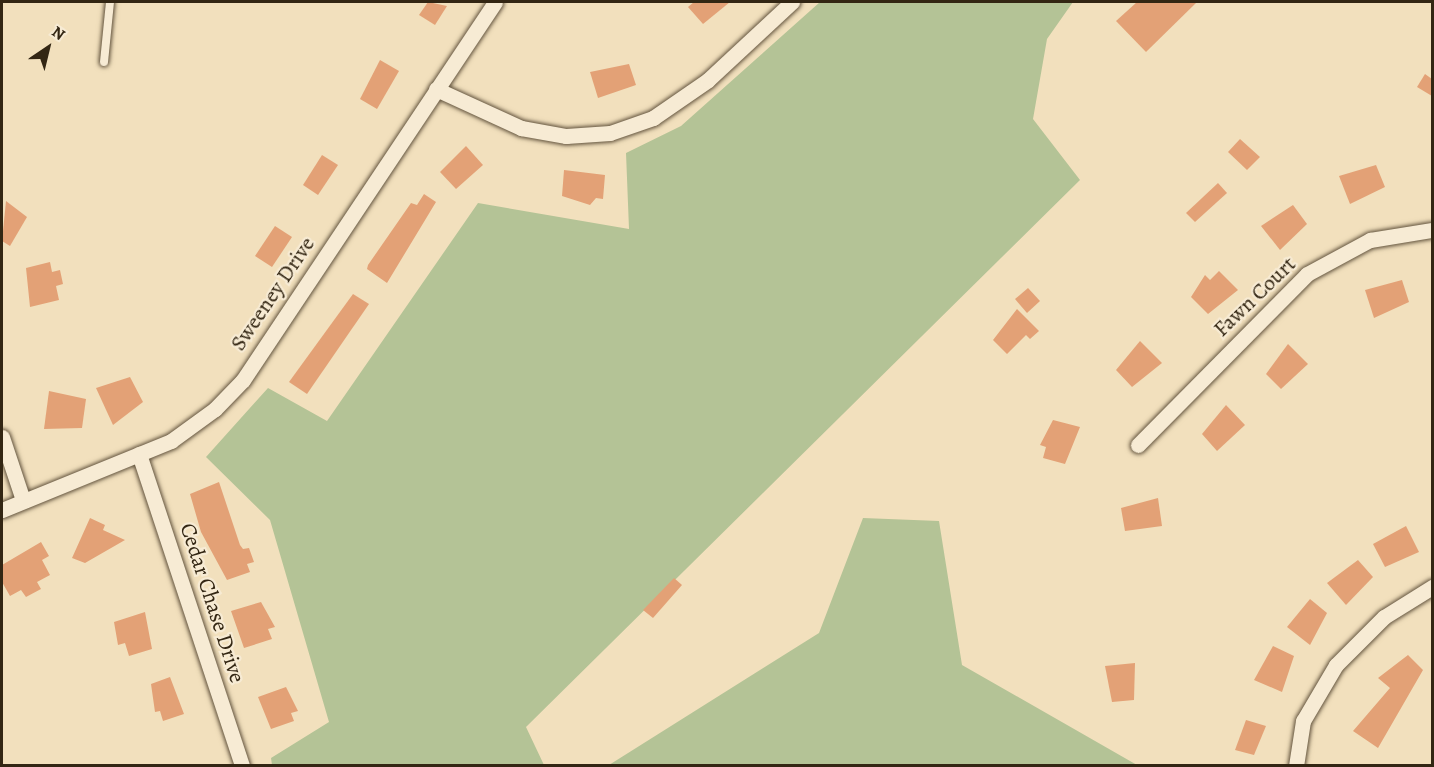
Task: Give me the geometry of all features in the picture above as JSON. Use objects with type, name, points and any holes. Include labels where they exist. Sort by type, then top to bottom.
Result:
[{"type":"street","name":"Sweeney Drive","points":[[2,510],[171,441],[214,409],[243,380],[495,2]]},
{"type":"street","points":[[436,89],[521,128],[566,136],[609,133],[654,118],[708,80],[792,2]]},
{"type":"street","name":"Fawn Court","points":[[1138,445],[1306,274],[1370,240],[1432,230]]},
{"type":"street","points":[[2,437],[23,500]]},
{"type":"street","name":"Cedar Chase Drive","points":[[139,454],[242,765]]},
{"type":"street","points":[[1296,765],[1303,721],[1336,665],[1384,617],[1432,587]]},
{"type":"lane","points":[[104,62],[110,2]]},
{"type":"green space","points":[[820,2],[1073,2],[1047,39],[1033,119],[1080,180],[526,727],[544,765],[272,765],[271,758],[329,722],[270,520],[206,457],[268,388],[327,421],[478,203],[629,229],[626,153],[681,126]]},
{"type":"green space","points":[[863,518],[939,521],[962,665],[1137,765],[609,765],[819,633]]},
{"type":"building","points":[[428,2],[447,6],[435,25],[419,15]]},
{"type":"building","points":[[694,2],[730,2],[703,24],[688,7]]},
{"type":"building","points":[[1137,2],[1197,2],[1146,52],[1116,21]]},
{"type":"building","points":[[380,60],[399,71],[377,109],[360,99]]},
{"type":"building","points":[[629,64],[636,85],[598,98],[590,72]]},
{"type":"building","points":[[1425,74],[1432,79],[1432,96],[1417,87]]},
{"type":"building","points":[[1240,139],[1260,157],[1247,170],[1228,152]]},
{"type":"building","points":[[466,146],[483,165],[456,189],[440,172]]},
{"type":"building","points":[[322,155],[338,165],[318,195],[303,185]]},
{"type":"building","points":[[1376,165],[1385,187],[1350,204],[1339,176]]},
{"type":"building","points":[[564,170],[605,175],[603,199],[596,198],[590,205],[562,196]]},
{"type":"building","points":[[1218,183],[1227,193],[1195,222],[1186,213]]},
{"type":"building","points":[[424,194],[436,202],[387,283],[367,269],[368,265],[411,203],[417,205]]},
{"type":"building","points":[[6,201],[27,217],[10,246],[2,241]]},
{"type":"building","points":[[1293,205],[1307,224],[1280,250],[1261,226]]},
{"type":"building","points":[[275,226],[292,237],[272,267],[255,256]]},
{"type":"building","points":[[50,262],[52,272],[60,270],[63,284],[56,286],[59,300],[30,307],[26,268]]},
{"type":"building","points":[[1219,271],[1238,290],[1208,314],[1191,297],[1205,275],[1210,280]]},
{"type":"building","points":[[1402,280],[1409,302],[1374,318],[1365,290]]},
{"type":"building","points":[[1028,288],[1040,301],[1027,313],[1015,299]]},
{"type":"building","points":[[353,294],[369,304],[307,394],[289,382]]},
{"type":"building","points":[[1017,309],[1039,331],[1030,339],[1026,335],[1007,354],[993,340]]},
{"type":"building","points":[[1140,341],[1162,363],[1132,387],[1116,370]]},
{"type":"building","points":[[1288,344],[1308,364],[1281,389],[1266,374]]},
{"type":"building","points":[[130,377],[143,402],[113,425],[96,388]]},
{"type":"building","points":[[49,391],[86,399],[82,428],[44,429]]},
{"type":"building","points":[[1226,405],[1245,425],[1217,451],[1202,434]]},
{"type":"building","points":[[1053,420],[1080,427],[1065,464],[1043,458],[1046,447],[1040,445]]},
{"type":"building","points":[[219,482],[240,545],[243,549],[249,548],[254,562],[247,564],[250,572],[227,580],[201,532],[190,494]]},
{"type":"building","points":[[1158,498],[1162,526],[1125,531],[1121,508]]},
{"type":"building","points":[[90,518],[105,525],[103,530],[125,540],[85,563],[72,558]]},
{"type":"building","points":[[1406,526],[1419,552],[1385,567],[1373,544]]},
{"type":"building","points":[[41,542],[49,556],[42,560],[50,575],[37,582],[41,589],[26,597],[21,590],[10,596],[2,582],[2,565]]},
{"type":"building","points":[[1358,560],[1373,577],[1346,605],[1327,583]]},
{"type":"building","points":[[674,578],[682,585],[653,618],[643,610]]},
{"type":"building","points":[[1310,599],[1327,613],[1310,645],[1287,627]]},
{"type":"building","points":[[261,602],[275,627],[268,629],[272,639],[244,648],[231,611]]},
{"type":"building","points":[[145,612],[152,649],[129,656],[125,643],[118,645],[114,622]]},
{"type":"building","points":[[1273,646],[1294,656],[1282,692],[1254,680]]},
{"type":"building","points":[[1408,655],[1423,670],[1378,748],[1353,731],[1390,688],[1378,678]]},
{"type":"building","points":[[1135,663],[1134,700],[1112,702],[1105,666]]},
{"type":"building","points":[[170,677],[184,714],[163,721],[160,711],[155,712],[151,684]]},
{"type":"building","points":[[286,687],[298,711],[291,713],[294,721],[271,729],[258,697]]},
{"type":"building","points":[[1246,720],[1266,726],[1254,755],[1235,750]]}]
